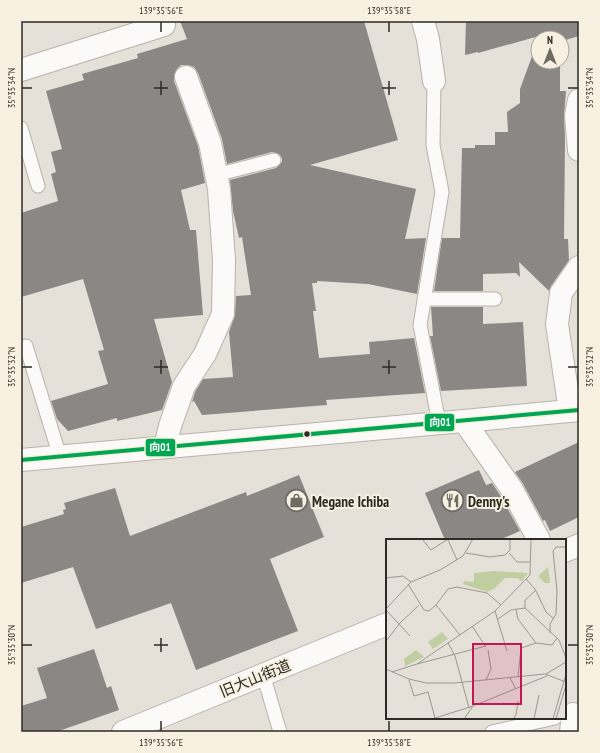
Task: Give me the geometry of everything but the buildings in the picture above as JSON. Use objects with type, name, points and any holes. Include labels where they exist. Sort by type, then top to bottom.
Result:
[{"type":"street","points":[[423,21],[428,39],[434,81]]},
{"type":"street","points":[[21,70],[164,26]]},
{"type":"street","points":[[165,448],[170,426],[184,386],[205,354],[223,314],[224,260],[219,189],[210,143],[186,77]]},
{"type":"street","points":[[579,100],[576,115],[579,150]]},
{"type":"street","points":[[21,460],[574,410],[557,324],[560,293],[579,267]]},
{"type":"street","points":[[464,421],[511,488],[538,539]]},
{"type":"street","points":[[566,550],[579,545]]},
{"type":"street","name":"旧大山街道","points":[[122,732],[386,624]]},
{"type":"lane","points":[[434,81],[433,145],[442,192],[420,325],[439,423]]},
{"type":"lane","points":[[21,128],[38,186]]},
{"type":"lane","points":[[216,175],[274,160]]},
{"type":"lane","points":[[424,299],[495,299]]},
{"type":"lane","points":[[26,346],[60,457]]},
{"type":"lane","points":[[263,674],[280,732]]},
{"type":"lane","points":[[492,732],[564,719]]},
{"type":"transit line","name":"向01","points":[[21,460],[579,410]]},
{"type":"place","name":"Megane Ichiba","points":[[297,501]]},
{"type":"place","name":"Denny's","points":[[453,501]]}]
